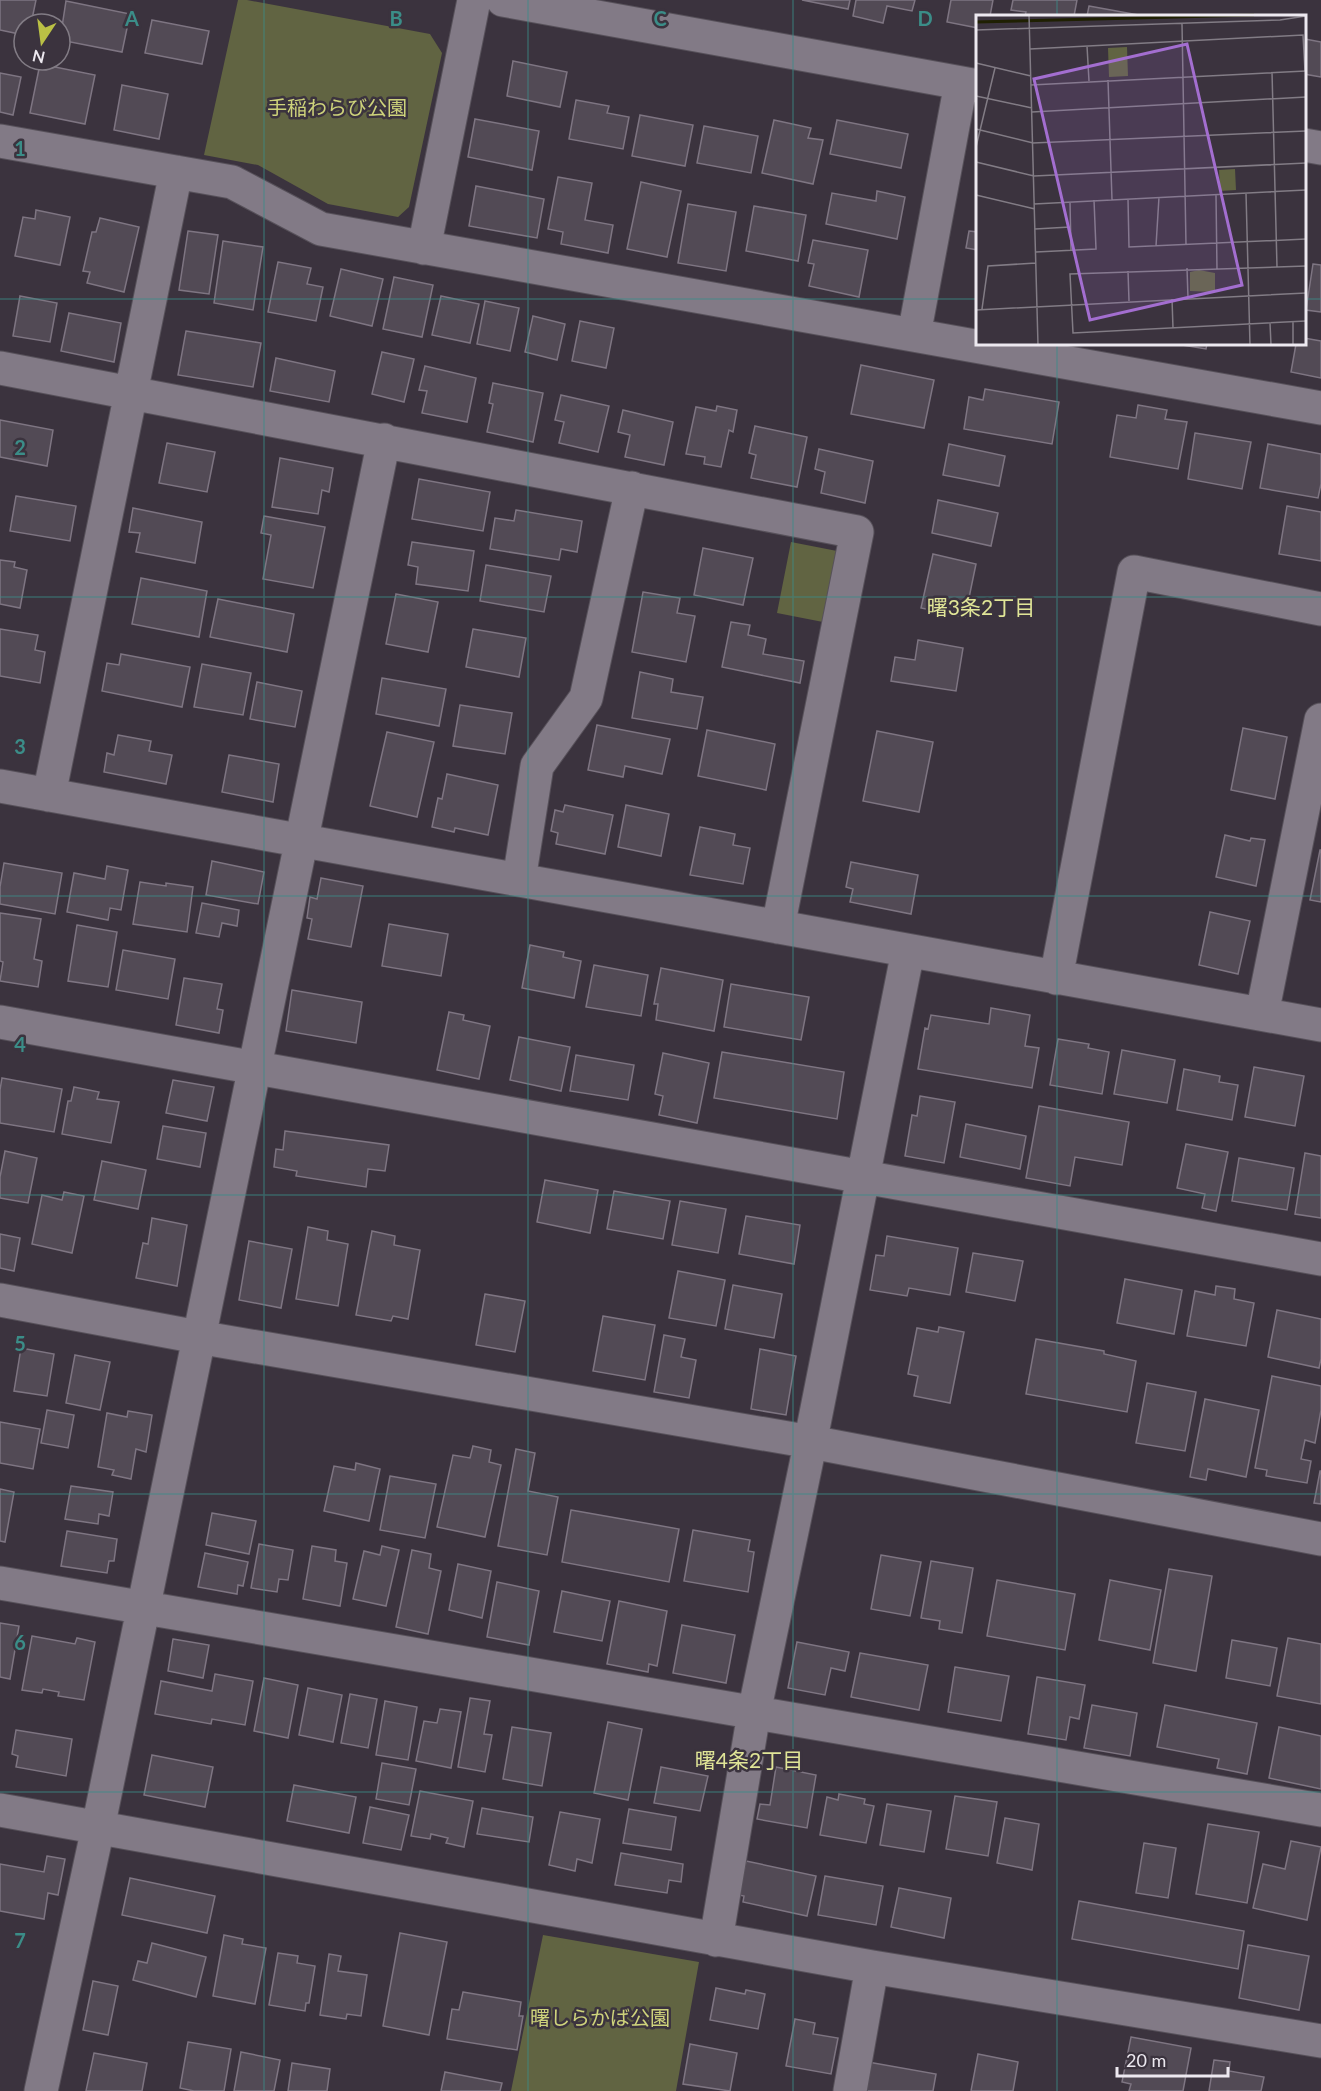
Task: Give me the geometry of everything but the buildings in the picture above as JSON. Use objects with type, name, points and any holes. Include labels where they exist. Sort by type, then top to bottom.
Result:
[{"type":"street","points":[[424,248],[474,0]]},
{"type":"street","points":[[503,0],[609,9],[969,84],[914,335]]},
{"type":"street","points":[[0,141],[232,182],[321,229],[1321,408]]},
{"type":"street","points":[[1306,145],[1321,148]]},
{"type":"street","points":[[49,795],[176,172]]},
{"type":"street","points":[[0,368],[857,532],[778,927]]},
{"type":"street","points":[[41,2091],[98,1828],[384,440]]},
{"type":"street","points":[[519,880],[537,766],[586,698],[632,488]]},
{"type":"street","points":[[1056,978],[1134,572],[1321,609]]},
{"type":"street","points":[[1262,1014],[1312,810],[1321,720]]},
{"type":"street","points":[[0,786],[1321,1025]]},
{"type":"street","points":[[716,1940],[754,1713],[811,1442],[908,951]]},
{"type":"street","points":[[0,1022],[1321,1259]]},
{"type":"street","points":[[0,1300],[198,1337],[811,1442],[1321,1539]]},
{"type":"street","points":[[0,1583],[1321,1810]]},
{"type":"street","points":[[0,1810],[716,1940],[1321,2041]]},
{"type":"street","points":[[850,2091],[872,1967]]},
{"type":"green space","name":"手稲わらび公園","points":[[238,0],[430,34],[442,53],[409,207],[398,217],[328,204],[258,165],[204,155]]},
{"type":"green space","points":[[791,542],[837,551],[823,622],[777,613]]},
{"type":"green space","name":"曙しらかば公園","points":[[543,1935],[699,1962],[676,2091],[511,2091]]},
{"type":"district","name":"曙3条2丁目","points":[[981,608]]},
{"type":"district","name":"曙4条2丁目","points":[[749,1761]]}]
